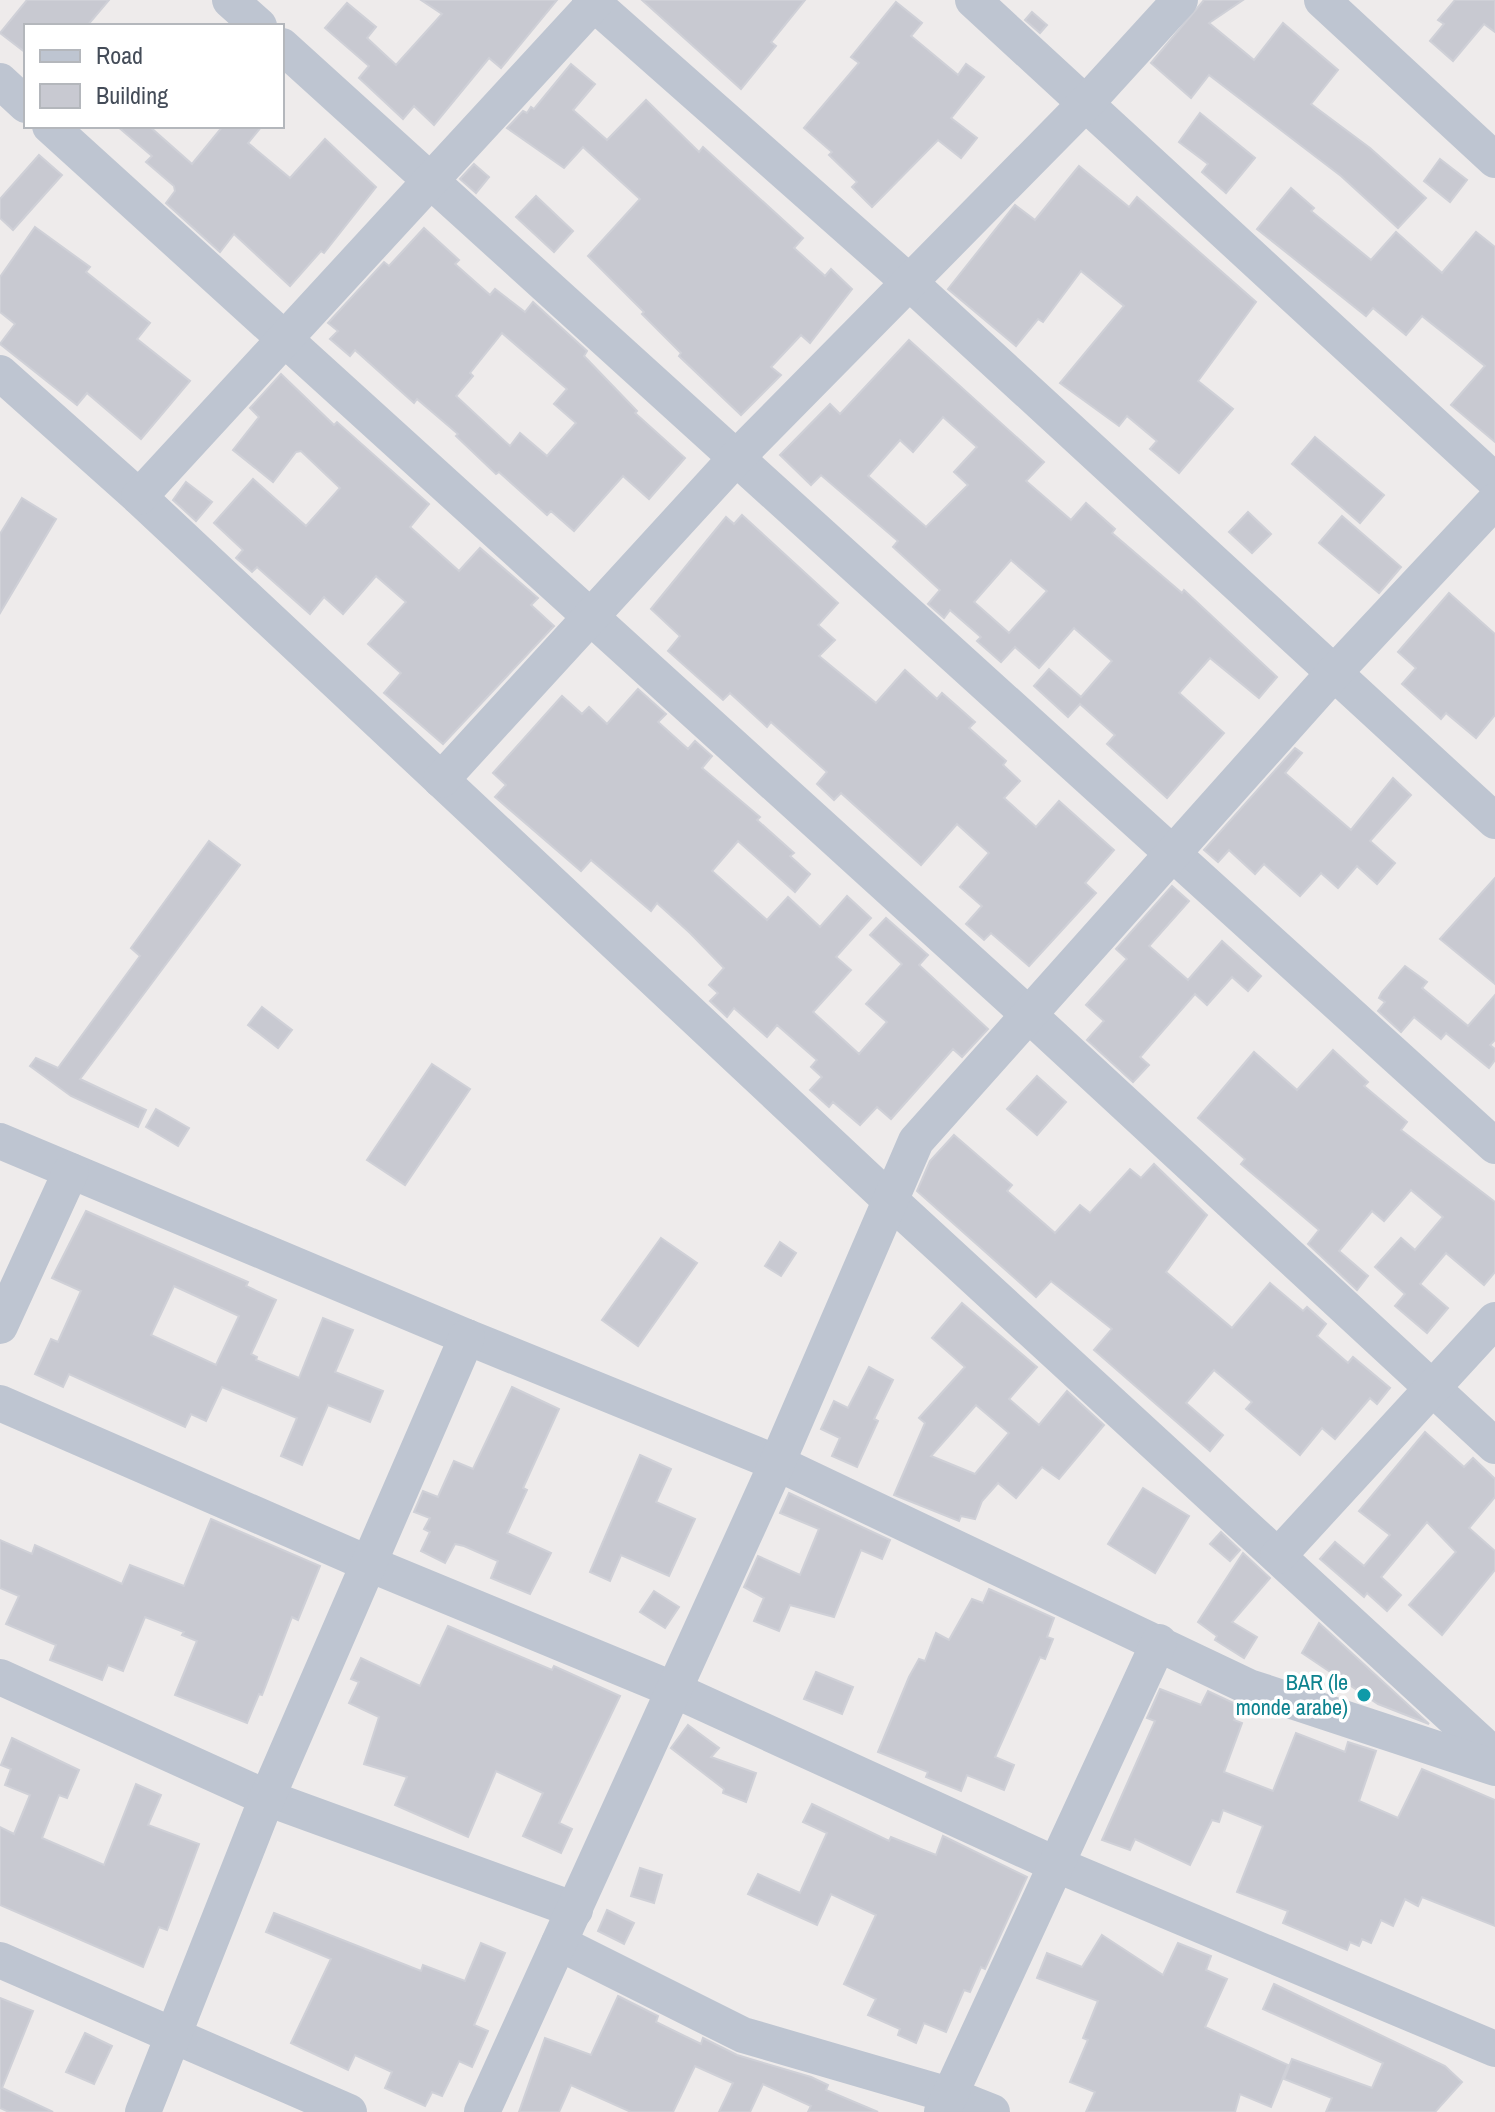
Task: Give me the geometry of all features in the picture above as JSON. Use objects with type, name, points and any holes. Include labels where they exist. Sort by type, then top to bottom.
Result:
[{"type":"street","points":[[230,0],[257,24]]},
{"type":"street","points":[[973,0],[1495,481]]},
{"type":"street","points":[[441,780],[737,457],[1087,102],[1180,0]]},
{"type":"street","points":[[1322,0],[1495,160]]},
{"type":"street","points":[[139,497],[432,181],[593,1],[909,282],[1495,821]]},
{"type":"street","points":[[284,48],[1495,1146]]},
{"type":"street","points":[[0,81],[24,103]]},
{"type":"street","points":[[52,128],[1029,1015],[1495,1446]]},
{"type":"street","points":[[0,373],[139,497],[891,1201],[1495,1756]]},
{"type":"street","points":[[482,2112],[777,1463],[916,1141],[1333,674],[1495,501]]},
{"type":"street","points":[[0,1141],[777,1463],[1249,1687],[1495,1768]]},
{"type":"street","points":[[0,1326],[71,1171]]},
{"type":"street","points":[[1278,1556],[1495,1320]]},
{"type":"street","points":[[143,2112],[175,2038],[267,1798],[467,1337]]},
{"type":"street","points":[[0,1403],[367,1563],[672,1689],[1055,1864],[1495,2049]]},
{"type":"street","points":[[946,2104],[1159,1642]]},
{"type":"street","points":[[0,1677],[267,1798],[575,1910]]},
{"type":"street","points":[[559,1943],[743,2035],[946,2104],[992,2112]]},
{"type":"street","points":[[0,1960],[349,2112]]},
{"type":"building","points":[[27,0],[109,0],[89,24],[24,24],[24,51],[0,33]]},
{"type":"building","points":[[421,0],[557,0],[501,68],[489,58],[434,125],[414,106],[403,119],[359,78],[369,66],[325,28],[347,3],[376,27],[367,38],[396,65],[442,14]]},
{"type":"building","points":[[642,0],[805,0],[771,42],[776,46],[741,89]]},
{"type":"building","points":[[1204,0],[1243,0],[1209,23],[1254,60],[1283,23],[1338,70],[1311,104],[1370,148],[1426,198],[1398,228],[1341,176],[1209,75],[1191,98],[1151,63]]},
{"type":"building","points":[[1455,0],[1495,0],[1495,32],[1484,24],[1453,61],[1430,41],[1444,24],[1438,20]]},
{"type":"building","points":[[896,2],[922,23],[911,36],[958,75],[966,64],[984,77],[951,118],[977,138],[961,158],[938,140],[872,207],[852,187],[857,182],[829,155],[832,152],[804,128],[859,63],[851,57]]},
{"type":"building","points":[[1032,12],[1047,25],[1040,33],[1025,20]]},
{"type":"building","points":[[571,64],[595,84],[573,110],[607,140],[646,100],[699,152],[703,147],[803,238],[794,248],[825,276],[831,269],[852,289],[810,343],[801,335],[771,367],[781,375],[741,415],[679,356],[681,353],[642,314],[644,312],[588,256],[640,199],[583,147],[564,168],[507,128],[523,111],[527,113],[531,107],[534,109]]},
{"type":"building","points":[[1200,113],[1255,158],[1226,193],[1202,172],[1208,164],[1179,142]]},
{"type":"building","points":[[119,128],[151,128],[192,164],[221,128],[260,128],[248,143],[290,178],[325,139],[376,187],[324,253],[321,251],[290,286],[234,234],[220,252],[166,203],[175,191],[174,186],[146,162],[152,156]]},
{"type":"building","points":[[39,155],[62,175],[13,230],[0,218],[0,199]]},
{"type":"building","points":[[1440,159],[1467,180],[1450,202],[1424,181]]},
{"type":"building","points":[[474,164],[489,177],[476,193],[460,179]]},
{"type":"building","points":[[1079,166],[1129,207],[1137,197],[1256,302],[1198,381],[1233,409],[1179,473],[1150,449],[1157,441],[1127,416],[1119,426],[1060,383],[1124,306],[1081,271],[1043,322],[1038,319],[1016,346],[948,289],[1015,205],[1035,220]]},
{"type":"building","points":[[1291,188],[1314,208],[1311,211],[1371,260],[1396,232],[1442,273],[1476,232],[1495,247],[1495,442],[1451,405],[1485,366],[1422,316],[1406,335],[1373,308],[1366,316],[1257,229]]},
{"type":"building","points":[[536,196],[573,231],[554,252],[516,217]]},
{"type":"building","points":[[35,227],[90,267],[86,272],[150,323],[137,339],[190,381],[141,439],[87,393],[77,405],[0,344],[15,324],[0,312],[0,277]]},
{"type":"building","points":[[424,228],[459,260],[455,264],[490,295],[495,289],[525,312],[533,302],[587,351],[584,356],[637,411],[635,413],[685,458],[649,499],[623,476],[574,531],[551,511],[547,515],[499,472],[496,474],[456,436],[458,434],[417,399],[414,403],[355,350],[350,356],[330,339],[338,331],[328,323],[384,262],[389,266]],"holes":[[[502,333],[567,389],[554,404],[576,423],[547,456],[520,433],[510,446],[456,396]]]},
{"type":"building","points":[[909,340],[1044,462],[1026,481],[1071,520],[1086,503],[1115,529],[1112,533],[1182,593],[1184,590],[1277,677],[1259,698],[1210,658],[1179,693],[1224,733],[1167,798],[1107,744],[1115,735],[1080,704],[1068,717],[1034,686],[1049,669],[1081,697],[1112,661],[1074,628],[1039,668],[1015,647],[1001,662],[977,641],[981,637],[950,610],[944,618],[928,604],[940,590],[893,547],[898,541],[821,475],[811,485],[780,455],[830,404],[840,414]],"holes":[[[943,417],[977,447],[954,472],[968,485],[926,527],[868,476],[900,440],[913,452]],[[1011,560],[1047,591],[1009,633],[974,602]]]},
{"type":"building","points":[[281,374],[334,425],[337,422],[429,504],[410,527],[459,571],[480,548],[538,598],[531,605],[554,626],[443,744],[384,693],[401,673],[368,644],[406,602],[376,576],[343,614],[324,597],[310,614],[257,567],[252,572],[236,558],[243,550],[214,523],[253,479],[306,526],[340,488],[301,451],[296,452],[273,482],[233,450],[259,417],[250,408]]},
{"type":"building","points":[[1315,437],[1384,495],[1360,523],[1292,464]]},
{"type":"building","points":[[186,482],[212,502],[196,521],[173,500]]},
{"type":"building","points":[[22,498],[56,519],[0,613],[0,534]]},
{"type":"building","points":[[1248,512],[1271,534],[1252,553],[1229,532]]},
{"type":"building","points":[[742,515],[838,603],[818,625],[835,640],[819,656],[876,703],[905,670],[937,699],[942,693],[975,722],[969,728],[1006,761],[1003,765],[1020,781],[1004,798],[1036,827],[1059,801],[1114,850],[1085,883],[1096,893],[1029,966],[991,933],[984,940],[966,924],[982,906],[960,887],[989,853],[957,824],[921,865],[841,793],[834,800],[817,784],[827,772],[771,722],[767,727],[730,693],[723,700],[668,651],[680,636],[651,609],[726,517],[734,524]]},
{"type":"building","points":[[1342,516],[1401,567],[1379,593],[1319,543]]},
{"type":"building","points":[[1449,593],[1495,634],[1495,715],[1476,738],[1446,713],[1441,719],[1402,684],[1416,668],[1398,652]]},
{"type":"building","points":[[638,689],[666,714],[658,722],[688,749],[695,741],[712,756],[702,768],[760,817],[757,820],[794,853],[790,856],[810,874],[795,892],[738,841],[712,871],[767,920],[788,897],[820,927],[847,896],[871,918],[836,957],[851,970],[813,1012],[859,1054],[887,1022],[866,1004],[902,964],[870,935],[886,918],[928,955],[919,965],[988,1029],[962,1057],[953,1049],[891,1119],[877,1107],[860,1125],[833,1102],[829,1107],[810,1090],[822,1077],[811,1067],[817,1060],[777,1025],[767,1037],[734,1008],[727,1017],[710,1001],[718,993],[709,985],[724,968],[690,933],[657,903],[651,911],[591,860],[581,871],[495,797],[506,785],[493,773],[562,696],[582,714],[589,707],[607,724]]},
{"type":"building","points":[[1295,748],[1302,753],[1285,773],[1351,830],[1393,778],[1411,795],[1370,841],[1395,863],[1377,884],[1357,866],[1338,888],[1321,873],[1300,896],[1264,864],[1255,874],[1229,850],[1218,862],[1204,850]]},
{"type":"building","points":[[209,841],[240,865],[80,1079],[146,1110],[138,1127],[71,1096],[30,1066],[36,1058],[58,1068],[140,956],[131,948]]},
{"type":"building","points":[[1495,878],[1495,984],[1440,939]]},
{"type":"building","points":[[1172,886],[1189,901],[1149,946],[1188,980],[1222,941],[1261,976],[1248,991],[1232,977],[1207,1005],[1195,994],[1140,1057],[1149,1065],[1133,1082],[1087,1040],[1104,1021],[1086,1005],[1127,959],[1116,949]]},
{"type":"building","points":[[1405,966],[1427,982],[1422,988],[1468,1026],[1495,995],[1495,1040],[1490,1045],[1495,1049],[1495,1060],[1489,1068],[1446,1033],[1441,1039],[1414,1017],[1401,1032],[1378,1011],[1385,1002],[1379,998],[1382,992]]},
{"type":"building","points":[[262,1007],[292,1030],[278,1048],[248,1025]]},
{"type":"building","points":[[1333,1050],[1368,1082],[1364,1086],[1407,1122],[1401,1130],[1495,1202],[1495,1272],[1484,1285],[1446,1253],[1420,1284],[1448,1308],[1427,1333],[1395,1306],[1405,1294],[1375,1267],[1401,1238],[1415,1250],[1443,1217],[1411,1190],[1384,1221],[1372,1211],[1339,1251],[1368,1276],[1357,1290],[1308,1244],[1319,1230],[1241,1164],[1245,1159],[1198,1118],[1254,1052],[1297,1090]]},
{"type":"building","points":[[432,1064],[470,1089],[405,1185],[367,1160]]},
{"type":"building","points":[[1037,1076],[1066,1102],[1037,1135],[1007,1109]]},
{"type":"building","points":[[156,1109],[189,1128],[178,1146],[146,1127]]},
{"type":"building","points":[[954,1135],[1012,1185],[1007,1191],[1055,1233],[1080,1205],[1090,1213],[1130,1169],[1141,1178],[1154,1164],[1207,1215],[1166,1272],[1232,1328],[1270,1283],[1303,1311],[1307,1307],[1326,1324],[1317,1336],[1348,1363],[1353,1357],[1390,1388],[1377,1404],[1370,1398],[1335,1439],[1322,1428],[1300,1455],[1246,1409],[1252,1402],[1214,1370],[1186,1403],[1223,1435],[1210,1451],[1094,1350],[1112,1329],[1051,1281],[1036,1297],[917,1191],[930,1161]]},
{"type":"building","points":[[86,1211],[248,1282],[246,1286],[276,1300],[251,1354],[257,1357],[256,1360],[299,1378],[323,1318],[353,1330],[335,1372],[383,1391],[370,1422],[328,1405],[302,1465],[281,1456],[297,1418],[222,1387],[206,1421],[191,1414],[185,1427],[69,1374],[63,1387],[35,1374],[51,1339],[58,1342],[81,1291],[52,1278]],"holes":[[[174,1286],[239,1316],[216,1365],[151,1335]]]},
{"type":"building","points":[[661,1238],[697,1263],[638,1346],[602,1320]]},
{"type":"building","points":[[780,1242],[796,1253],[781,1276],[765,1266]]},
{"type":"building","points":[[962,1303],[1037,1367],[1009,1399],[1039,1425],[1067,1391],[1104,1425],[1059,1479],[1042,1467],[1016,1498],[998,1483],[982,1501],[975,1519],[961,1516],[959,1521],[894,1495],[925,1423],[919,1418],[965,1367],[932,1338]],"holes":[[[976,1405],[1009,1433],[975,1474],[931,1456]]]},
{"type":"building","points":[[869,1367],[893,1380],[874,1419],[878,1421],[857,1467],[832,1456],[840,1438],[821,1429],[834,1401],[848,1408]]},
{"type":"building","points":[[512,1387],[559,1409],[523,1488],[527,1490],[507,1533],[551,1553],[530,1594],[491,1578],[498,1561],[464,1546],[455,1544],[445,1563],[421,1551],[430,1532],[424,1529],[430,1518],[414,1512],[423,1491],[438,1497],[454,1461],[473,1469]]},
{"type":"building","points":[[1425,1432],[1464,1467],[1473,1458],[1495,1479],[1495,1497],[1469,1528],[1495,1551],[1495,1570],[1442,1635],[1409,1605],[1456,1552],[1427,1522],[1381,1577],[1401,1595],[1387,1611],[1367,1593],[1364,1597],[1320,1559],[1335,1542],[1364,1566],[1390,1535],[1359,1511]]},
{"type":"building","points":[[640,1455],[671,1469],[656,1502],[695,1519],[669,1576],[621,1555],[610,1581],[590,1572]]},
{"type":"building","points":[[1143,1488],[1189,1516],[1155,1573],[1108,1544]]},
{"type":"building","points":[[789,1493],[890,1540],[882,1559],[861,1550],[834,1617],[790,1605],[779,1631],[754,1621],[764,1598],[744,1587],[758,1556],[800,1575],[819,1529],[780,1513]]},
{"type":"building","points":[[211,1519],[320,1566],[298,1620],[292,1617],[262,1695],[259,1694],[247,1723],[175,1695],[197,1641],[182,1635],[184,1632],[145,1617],[123,1671],[108,1665],[102,1680],[50,1660],[56,1645],[6,1624],[19,1596],[0,1588],[0,1540],[32,1554],[35,1545],[122,1584],[130,1565],[184,1586]]},
{"type":"building","points":[[1221,1532],[1240,1550],[1230,1561],[1210,1544]]},
{"type":"building","points":[[1243,1553],[1270,1578],[1232,1622],[1257,1637],[1244,1658],[1215,1640],[1217,1636],[1198,1622]]},
{"type":"building","points":[[989,1589],[1054,1618],[1047,1637],[1053,1639],[1045,1659],[1040,1657],[995,1757],[1014,1765],[1004,1790],[967,1775],[961,1791],[926,1777],[928,1772],[878,1752],[909,1677],[919,1659],[925,1661],[936,1633],[949,1640],[972,1599],[983,1603]]},
{"type":"building","points":[[654,1591],[679,1607],[665,1628],[640,1612]]},
{"type":"building","points":[[1319,1623],[1429,1724],[1378,1704],[1302,1653]]},
{"type":"building","points":[[448,1626],[552,1670],[554,1666],[620,1696],[559,1823],[572,1829],[561,1853],[523,1836],[543,1793],[496,1771],[468,1837],[395,1805],[407,1777],[364,1764],[379,1717],[349,1703],[359,1682],[351,1679],[361,1658],[420,1686]]},
{"type":"building","points":[[816,1672],[853,1687],[842,1714],[804,1699]]},
{"type":"building","points":[[1160,1689],[1201,1705],[1208,1691],[1240,1706],[1234,1720],[1242,1723],[1224,1772],[1273,1791],[1296,1733],[1345,1752],[1348,1742],[1376,1751],[1359,1801],[1398,1818],[1422,1769],[1495,1800],[1495,1926],[1422,1897],[1418,1906],[1405,1899],[1393,1926],[1381,1920],[1371,1943],[1362,1939],[1359,1946],[1350,1942],[1347,1950],[1283,1923],[1288,1911],[1237,1892],[1263,1826],[1223,1810],[1219,1822],[1212,1820],[1190,1865],[1135,1839],[1130,1850],[1102,1840],[1155,1721],[1147,1718]]},
{"type":"building","points":[[688,1725],[719,1748],[711,1757],[756,1773],[746,1802],[723,1793],[724,1789],[671,1748]]},
{"type":"building","points":[[12,1738],[79,1770],[67,1798],[59,1795],[42,1838],[104,1865],[136,1784],[161,1795],[148,1825],[199,1844],[167,1930],[159,1927],[143,1967],[0,1905],[0,1827],[14,1834],[30,1795],[5,1785],[11,1769],[1,1765]]},
{"type":"building","points":[[812,1804],[889,1841],[891,1837],[936,1855],[943,1836],[1027,1877],[985,1969],[981,1967],[970,1992],[964,1990],[946,2032],[924,2023],[916,2043],[898,2035],[900,2029],[868,2015],[876,1999],[844,1984],[876,1915],[831,1894],[817,1925],[748,1894],[758,1874],[800,1893],[827,1833],[803,1822]]},
{"type":"building","points":[[640,1868],[662,1875],[654,1903],[631,1896]]},
{"type":"building","points":[[607,1910],[634,1923],[624,1944],[598,1931]]},
{"type":"building","points":[[274,1913],[421,1971],[423,1965],[465,1981],[481,1943],[505,1953],[474,2025],[488,2031],[472,2067],[459,2061],[442,2096],[432,2092],[425,2106],[385,2088],[392,2072],[355,2055],[348,2070],[291,2043],[331,1959],[266,1932]]},
{"type":"building","points":[[1102,1935],[1163,1975],[1178,1943],[1211,1956],[1206,1970],[1227,1979],[1205,2027],[1288,2065],[1271,2107],[1240,2094],[1235,2112],[1086,2112],[1095,2092],[1070,2082],[1088,2040],[1083,2038],[1098,2001],[1037,1978],[1047,1953],[1082,1967]]},
{"type":"building","points":[[1274,1984],[1445,2066],[1462,2082],[1435,2112],[1326,2112],[1332,2098],[1284,2079],[1292,2059],[1372,2088],[1383,2063],[1263,2009]]},
{"type":"building","points":[[618,1996],[658,2016],[656,2022],[701,2044],[703,2038],[737,2055],[811,2077],[828,2085],[826,2090],[878,2112],[808,2112],[811,2106],[763,2084],[750,2112],[719,2112],[733,2083],[695,2066],[673,2112],[631,2112],[571,2085],[559,2112],[519,2112],[545,2038],[591,2055]]},
{"type":"building","points":[[0,1998],[33,2011],[2,2088],[53,2112],[9,2112],[0,2108]]},
{"type":"building","points":[[85,2033],[112,2046],[94,2084],[66,2072]]},
{"type":"place","name":"BAR (le monde arabe)","points":[[1364,1695]]}]
